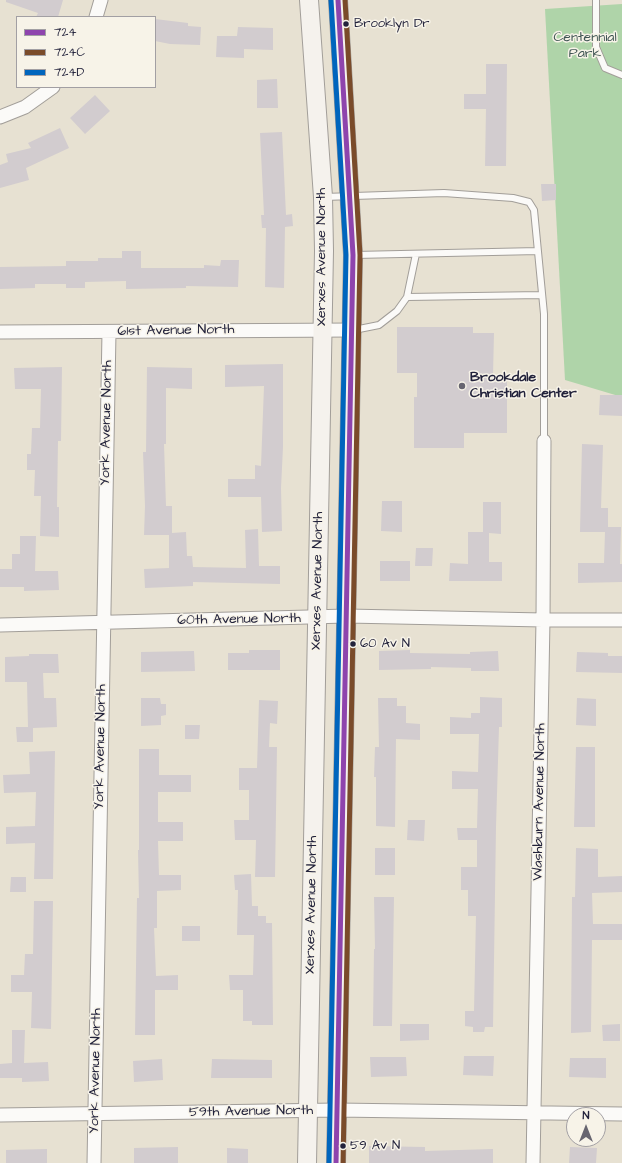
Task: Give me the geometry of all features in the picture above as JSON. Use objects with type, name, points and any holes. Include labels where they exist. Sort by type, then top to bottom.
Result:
[{"type":"street","points":[[96,16],[101,0]]},
{"type":"street","name":"Xerxes Avenue North","points":[[307,1163],[324,251],[323,197],[309,0]]},
{"type":"street","name":"Xerxes Avenue North","points":[[336,1163],[353,330],[351,196],[338,0]]},
{"type":"street","points":[[0,116],[25,107],[52,88]]},
{"type":"street","name":"61st Avenue North","points":[[0,332],[353,330]]},
{"type":"street","name":"York Avenue North","points":[[94,1163],[109,332]]},
{"type":"street","name":"Washburn Avenue North","points":[[533,1163],[543,620],[544,441]]},
{"type":"street","name":"60th Avenue North","points":[[0,624],[103,623],[347,616],[622,620]]},
{"type":"street","name":"59th Avenue North","points":[[0,1115],[308,1112],[337,1110],[622,1114]]},
{"type":"lane","points":[[596,0],[596,47],[605,68],[622,75]]},
{"type":"lane","points":[[323,197],[444,193],[513,198],[529,202],[534,210],[544,314],[544,441]]},
{"type":"lane","points":[[353,255],[538,251]]},
{"type":"lane","points":[[353,330],[379,325],[397,311],[407,297],[416,254]]},
{"type":"lane","points":[[407,297],[542,295]]},
{"type":"green space","name":"Centennial Park","points":[[622,4],[622,397],[565,380],[545,9]]},
{"type":"building","points":[[6,0],[63,0],[58,16],[36,16],[38,13],[6,2]]},
{"type":"building","points":[[156,19],[188,23],[188,26],[201,27],[200,45],[170,44],[156,41]]},
{"type":"building","points":[[238,27],[273,28],[273,50],[244,49],[244,58],[216,57],[217,36],[237,36]]},
{"type":"building","points":[[486,64],[507,64],[506,166],[485,166],[486,109],[464,109],[464,94],[486,94]]},
{"type":"building","points":[[277,79],[278,108],[257,108],[257,80]]},
{"type":"building","points":[[95,95],[110,111],[85,134],[70,118]]},
{"type":"building","points":[[60,128],[69,148],[26,168],[29,180],[0,188],[0,165],[8,162],[6,154],[31,148],[28,143]]},
{"type":"building","points":[[282,132],[286,215],[292,214],[293,226],[285,227],[284,288],[265,287],[266,228],[262,228],[261,215],[264,215],[260,133]]},
{"type":"building","points":[[541,184],[556,184],[556,200],[542,201]]},
{"type":"building","points":[[122,251],[141,251],[141,268],[204,268],[204,265],[220,266],[221,260],[239,260],[238,287],[186,286],[186,288],[126,289],[126,281],[85,282],[85,288],[66,288],[66,284],[35,284],[35,288],[0,289],[0,267],[66,266],[66,261],[98,261],[98,258],[122,258]]},
{"type":"building","name":"Brookdale Christian Center","points":[[397,327],[473,327],[473,333],[494,333],[493,375],[507,376],[507,433],[464,433],[464,448],[414,448],[414,397],[417,397],[417,373],[397,373]]},
{"type":"building","points":[[283,364],[283,447],[281,488],[282,531],[262,532],[261,497],[228,497],[228,479],[255,479],[255,465],[261,466],[264,386],[225,387],[225,365]]},
{"type":"building","points":[[62,367],[61,441],[58,441],[57,507],[59,507],[59,537],[40,536],[41,496],[34,496],[35,470],[27,470],[27,454],[31,454],[32,428],[40,428],[41,389],[15,389],[14,368]]},
{"type":"building","points":[[147,367],[192,368],[192,389],[166,388],[166,444],[164,444],[166,506],[172,506],[172,533],[186,532],[187,556],[192,556],[193,567],[246,568],[245,530],[258,529],[259,566],[280,566],[280,584],[193,582],[193,586],[145,588],[144,569],[169,568],[169,535],[144,535],[145,506],[143,452],[146,452]]},
{"type":"building","points":[[600,395],[622,395],[622,416],[599,415]]},
{"type":"building","points":[[582,444],[603,445],[601,508],[608,508],[608,527],[621,527],[620,564],[622,564],[622,582],[578,583],[578,563],[604,563],[605,532],[580,532]]},
{"type":"building","points":[[382,501],[402,501],[402,532],[381,531]]},
{"type":"building","points":[[483,502],[501,502],[501,534],[489,533],[489,562],[502,562],[502,581],[449,581],[450,563],[468,564],[468,532],[483,532]]},
{"type":"building","points":[[20,536],[36,536],[35,571],[58,571],[59,590],[24,591],[24,587],[0,587],[0,569],[12,569],[12,554],[20,554]]},
{"type":"building","points":[[416,548],[433,548],[432,566],[415,566]]},
{"type":"building","points":[[380,561],[410,561],[410,581],[380,581]]},
{"type":"building","points":[[249,650],[280,650],[280,670],[228,670],[228,653],[249,653]]},
{"type":"building","points":[[410,650],[410,653],[470,654],[470,652],[498,651],[499,671],[471,671],[471,668],[431,667],[431,669],[379,670],[379,651]]},
{"type":"building","points":[[194,651],[195,671],[141,672],[141,652]]},
{"type":"building","points":[[577,652],[608,653],[608,656],[622,656],[622,673],[576,672]]},
{"type":"building","points":[[29,654],[58,654],[59,673],[43,673],[44,698],[56,698],[57,727],[33,728],[33,742],[17,742],[16,727],[28,727],[27,682],[5,682],[5,657],[29,656]]},
{"type":"building","points":[[480,697],[502,698],[502,727],[499,727],[496,827],[493,1027],[485,1027],[484,1032],[473,1032],[473,1027],[465,1026],[465,1011],[474,1011],[476,916],[468,916],[468,890],[461,890],[461,867],[477,867],[477,840],[458,840],[457,828],[477,828],[478,789],[452,789],[452,771],[478,772],[479,734],[450,734],[450,717],[471,718],[471,713],[480,713]]},
{"type":"building","points":[[141,698],[160,698],[161,704],[166,704],[166,715],[161,716],[161,725],[141,726]]},
{"type":"building","points":[[378,698],[397,698],[397,706],[406,706],[406,723],[420,724],[420,740],[396,739],[395,827],[376,826],[376,777],[374,777],[375,747],[379,747]]},
{"type":"building","points":[[577,698],[596,699],[596,726],[576,725]]},
{"type":"building","points":[[259,700],[278,701],[277,724],[270,723],[269,747],[277,747],[275,877],[255,877],[256,840],[235,840],[234,820],[249,820],[249,790],[239,790],[239,768],[257,768]]},
{"type":"building","points":[[185,725],[200,725],[199,739],[185,739]]},
{"type":"building","points":[[576,747],[595,747],[595,827],[574,827]]},
{"type":"building","points":[[139,749],[159,749],[159,775],[191,775],[191,792],[158,792],[158,822],[183,822],[183,841],[158,841],[159,875],[181,875],[181,890],[157,891],[157,928],[154,928],[156,976],[178,975],[178,990],[155,990],[155,1035],[135,1035],[137,898],[139,898]]},
{"type":"building","points":[[55,751],[53,879],[34,879],[35,843],[6,844],[6,827],[35,826],[36,792],[4,793],[3,775],[30,774],[29,752]]},
{"type":"building","points":[[408,820],[425,820],[424,841],[407,840]]},
{"type":"building","points":[[375,848],[395,848],[395,875],[375,875]]},
{"type":"building","points":[[576,848],[598,849],[598,877],[622,876],[622,892],[592,893],[593,924],[622,924],[622,940],[592,940],[591,1032],[571,1033],[572,897],[575,897]]},
{"type":"building","points":[[251,874],[252,906],[258,906],[258,916],[266,916],[266,923],[272,923],[273,1025],[252,1025],[252,1021],[243,1021],[243,990],[230,990],[229,975],[253,975],[254,935],[237,935],[238,890],[235,890],[234,875]]},
{"type":"building","points":[[11,877],[26,877],[26,892],[10,892]]},
{"type":"building","points":[[374,897],[394,897],[392,1026],[373,1026],[375,949]]},
{"type":"building","points":[[34,901],[53,901],[51,1029],[31,1028],[32,992],[11,992],[11,975],[24,975],[25,954],[33,954]]},
{"type":"building","points":[[182,926],[200,926],[200,941],[182,941]]},
{"type":"building","points":[[400,1024],[429,1024],[429,1040],[400,1041]]},
{"type":"building","points":[[620,1024],[620,1041],[603,1041],[602,1025]]},
{"type":"building","points":[[12,1030],[25,1030],[24,1063],[48,1062],[49,1081],[22,1082],[22,1078],[0,1078],[0,1064],[12,1063]]},
{"type":"building","points":[[464,1056],[494,1056],[493,1076],[463,1075]]},
{"type":"building","points":[[370,1057],[406,1057],[407,1076],[371,1077]]},
{"type":"building","points":[[570,1058],[606,1058],[606,1078],[569,1077]]},
{"type":"building","points":[[162,1059],[163,1080],[134,1082],[133,1061]]},
{"type":"building","points":[[212,1059],[272,1060],[272,1078],[211,1078]]},
{"type":"building","points":[[369,1146],[425,1147],[425,1151],[493,1149],[493,1163],[369,1163]]},
{"type":"building","points":[[178,1147],[178,1163],[134,1163],[134,1148]]},
{"type":"building","points":[[570,1147],[597,1148],[596,1163],[569,1163]]},
{"type":"building","points":[[227,1148],[248,1149],[248,1163],[227,1163]]},
{"type":"building","points":[[47,1149],[47,1163],[6,1163],[6,1150]]},
{"type":"transit line","name":"724D","points":[[329,1163],[346,255],[331,0]]},
{"type":"transit line","name":"724","points":[[336,1163],[353,255],[338,0]]},
{"type":"transit line","name":"724C","points":[[343,1163],[360,255],[345,0]]},
{"type":"place","name":"Brooklyn Dr","points":[[346,24]]},
{"type":"place","name":"Brookdale Christian Center","points":[[462,386]]},
{"type":"place","name":"60 Av N","points":[[353,644]]},
{"type":"place","name":"59 Av N","points":[[343,1146]]}]
